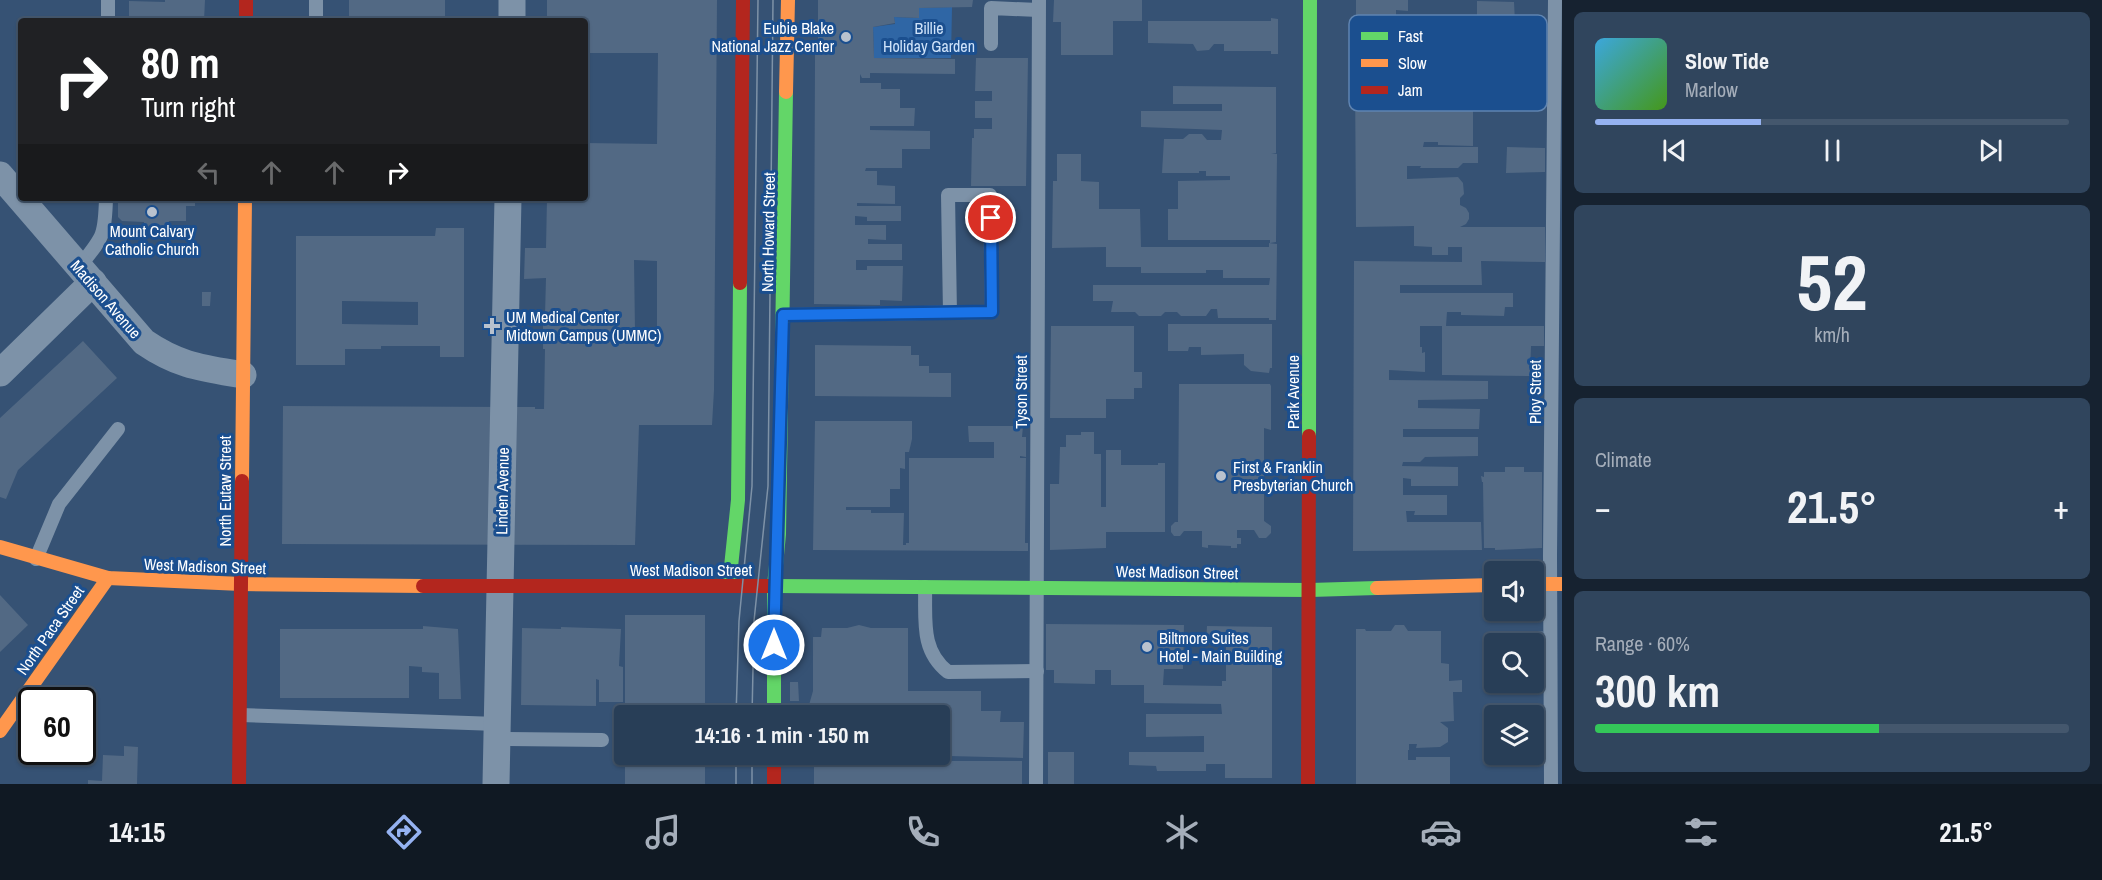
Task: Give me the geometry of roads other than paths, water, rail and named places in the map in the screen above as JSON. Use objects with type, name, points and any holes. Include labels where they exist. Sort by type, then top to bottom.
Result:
[{"type":"main road","points":[[246,0],[246,18]]},
{"type":"main road","name":"North Howard Street","points":[[729,586],[738,500],[743,0]]},
{"type":"main road","name":"North Howard Street","points":[[774,705],[774,586],[778,534],[788,0]]},
{"type":"main road","name":"Park Avenue","points":[[1308,784],[1311,0]]},
{"type":"main road","name":"North Eutaw Street","points":[[239,784],[245,201]]},
{"type":"main road","name":"West Madison Street","points":[[0,547],[108,578],[241,584],[500,588],[925,586],[1310,590],[1484,585]]},
{"type":"main road","name":"North Paca Street","points":[[0,731],[108,578]]},
{"type":"main road","points":[[774,765],[774,784]]},
{"type":"street","points":[[512,0],[512,18]]},
{"type":"street","name":"Madison Avenue","points":[[0,175],[18,196]]},
{"type":"street","name":"Madison Avenue","points":[[22,201],[144,342],[185,365],[243,375]]},
{"type":"street","name":"Linden Avenue","points":[[496,784],[508,201]]},
{"type":"street","points":[[0,373],[86,275]]},
{"type":"lane","points":[[108,0],[108,18]]},
{"type":"lane","points":[[316,0],[316,18]]},
{"type":"lane","name":"Ploy Street","points":[[1551,784],[1556,584],[1555,0]]},
{"type":"lane","points":[[991,44],[991,8],[1038,5]]},
{"type":"lane","name":"Tyson Street","points":[[1036,784],[1038,5]]},
{"type":"lane","points":[[783,315],[950,313],[992,312],[990,195],[948,195],[950,313]]},
{"type":"lane","points":[[86,275],[102,238],[106,201]]},
{"type":"lane","points":[[36,559],[59,504],[118,429]]},
{"type":"lane","points":[[925,586],[928,646],[939,665],[948,672],[1037,670]]},
{"type":"lane","points":[[240,715],[602,740]]},
{"type":"tram line","points":[[736,705],[739,621],[752,486],[758,0]]},
{"type":"tram line","points":[[752,705],[754,621],[768,486],[773,0]]},
{"type":"tram line","points":[[736,765],[736,784]]},
{"type":"tram line","points":[[752,765],[752,784]]},
{"type":"place","name":"Eubie Blake National Jazz Center","points":[[846,37]]},
{"type":"place","name":"Mount Calvary Catholic Church","points":[[152,212]]},
{"type":"place","name":"UM Medical Center Midtown Campus (UMMC)","points":[[492,326]]},
{"type":"place","name":"First & Franklin Presbyterian Church","points":[[1221,476]]},
{"type":"place","name":"Biltmore Suites Hotel - Main Building","points":[[1147,647]]},
{"type":"park label","name":"Billie Holiday Garden","points":[[929,37]]}]
